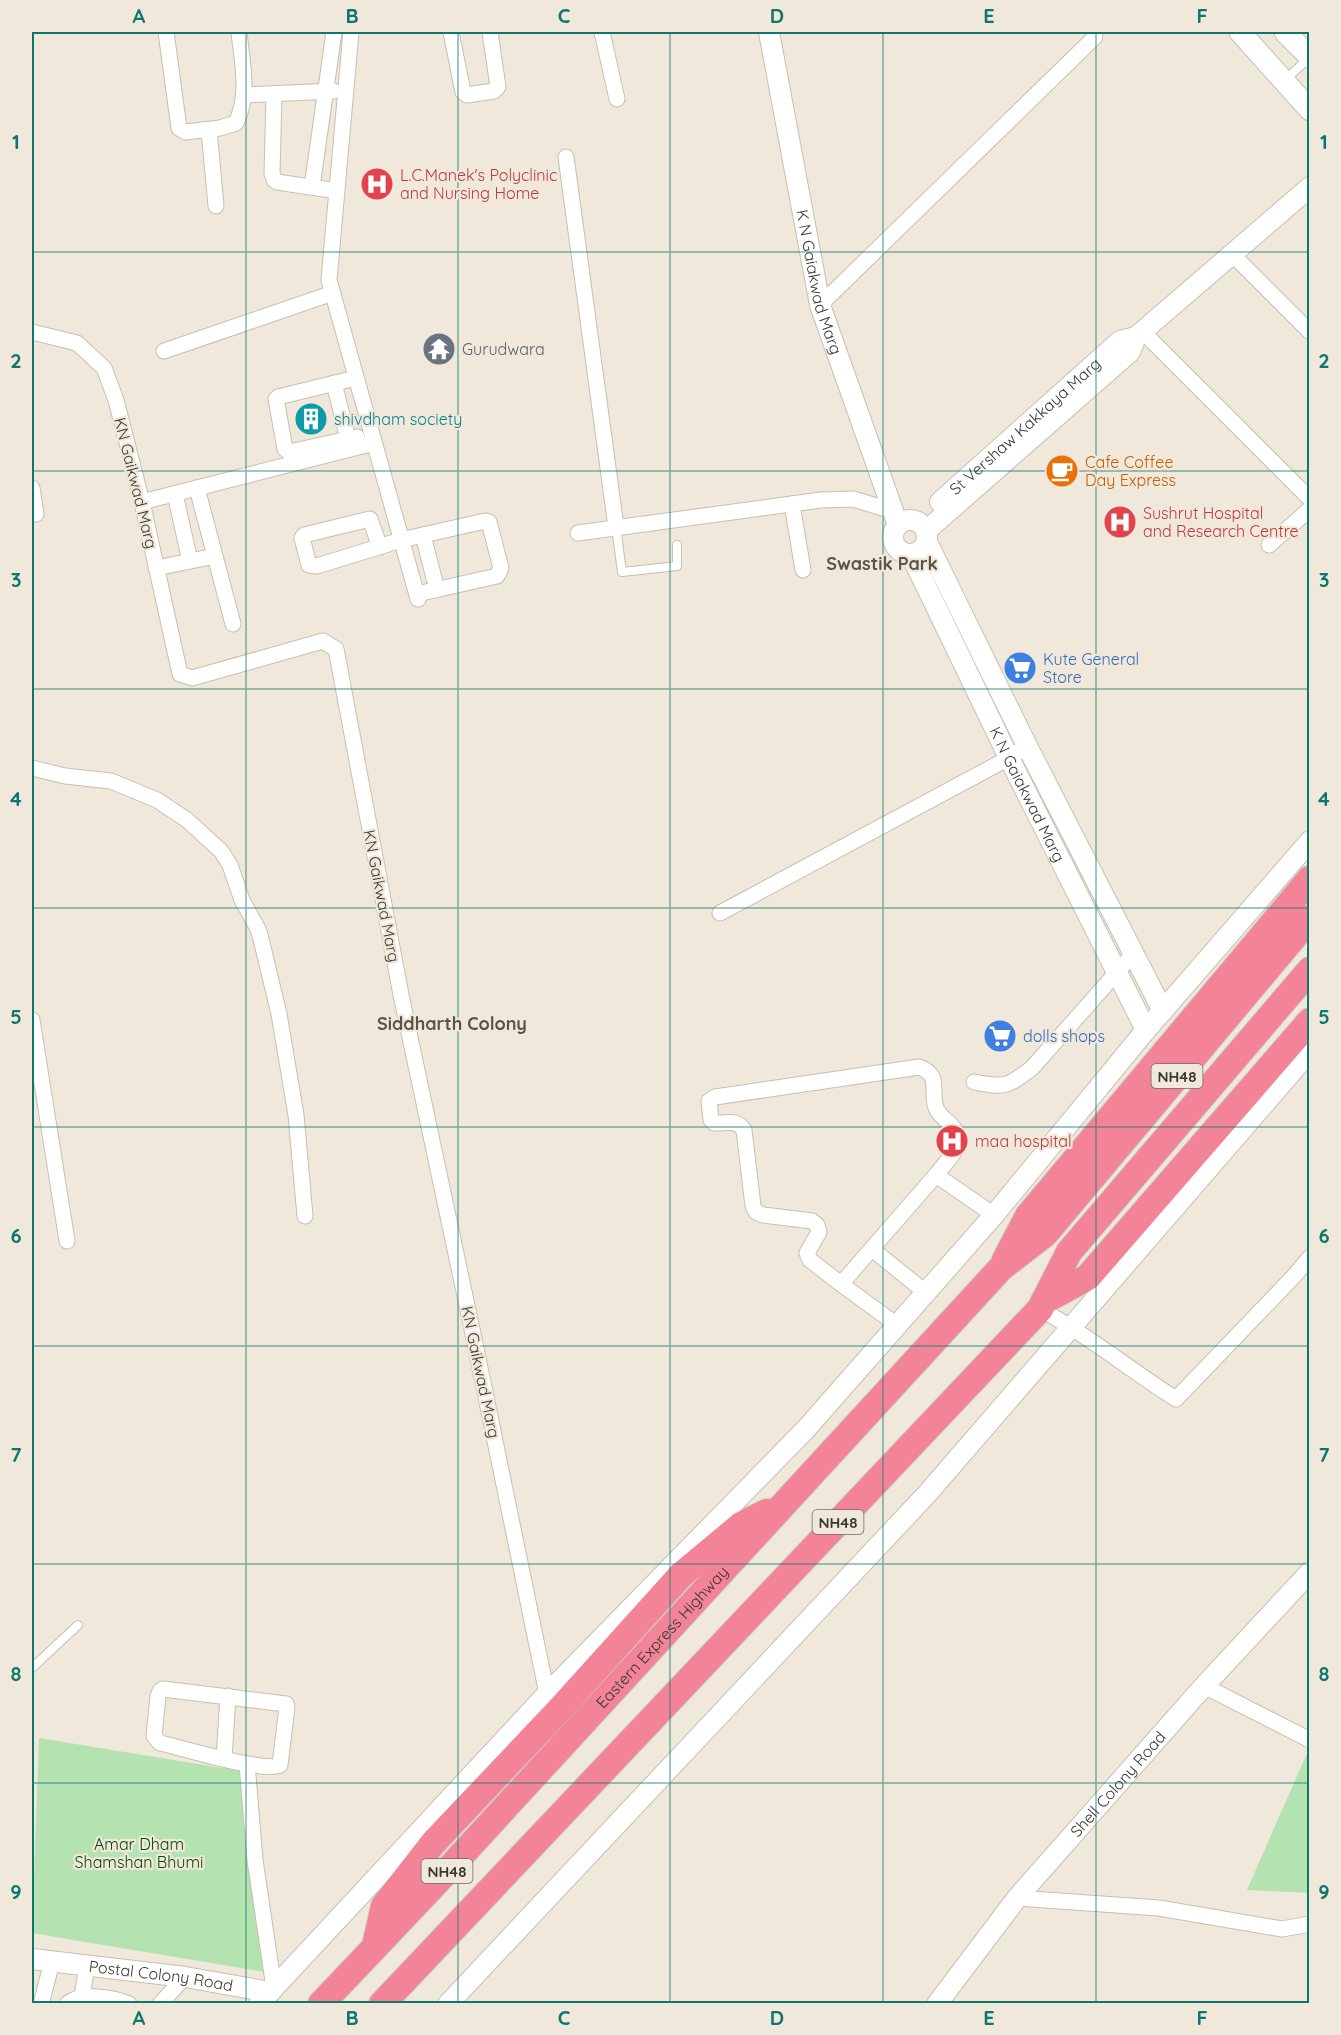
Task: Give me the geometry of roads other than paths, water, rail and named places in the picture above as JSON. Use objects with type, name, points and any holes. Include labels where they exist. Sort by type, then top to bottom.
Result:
[{"type":"highway","points":[[1001,1268],[1029,1216],[1310,879]]},
{"type":"highway","name":"NH48","points":[[1001,1268],[1045,1234],[1310,918]]},
{"type":"highway","name":"NH48","points":[[382,2004],[1042,1305],[1069,1252],[1310,970]]},
{"type":"highway","points":[[1042,1305],[1089,1277],[1310,1021]]},
{"type":"highway","name":"Eastern Express Highway","points":[[321,2004],[1001,1268]]},
{"type":"main road","points":[[1240,32],[1310,110]]},
{"type":"main road","points":[[1285,32],[1310,58]]},
{"type":"street","points":[[166,32],[179,128],[185,132],[209,130],[236,123],[243,109],[245,95],[238,32]]},
{"type":"street","points":[[312,187],[334,32]]},
{"type":"street","points":[[351,32],[329,280],[333,293],[356,378],[373,438],[401,540],[417,597],[497,576],[501,568],[489,522],[485,521],[401,540],[380,547],[312,567],[309,565],[303,538],[370,519],[380,547]]},
{"type":"street","points":[[451,32],[463,92],[467,95],[494,91],[498,87],[490,32]]},
{"type":"street","points":[[602,32],[617,99]]},
{"type":"street","name":"K N Gaiakwad Marg","points":[[769,32],[820,305],[896,518]]},
{"type":"street","points":[[820,305],[1095,37]]},
{"type":"street","points":[[245,95],[346,91]]},
{"type":"street","points":[[274,94],[273,177],[276,182],[337,191]]},
{"type":"street","points":[[209,130],[216,206]]},
{"type":"street","points":[[566,157],[615,527]]},
{"type":"street","name":"St Vershaw Kakkaya Marg","points":[[924,532],[988,468],[1087,380],[1130,352],[1139,334],[1310,187]]},
{"type":"street","points":[[1232,254],[1310,332]]},
{"type":"street","points":[[164,351],[333,293]]},
{"type":"street","name":"KN Gaikwad Marg","points":[[32,332],[77,343],[104,368],[116,400],[142,502],[180,674],[192,678],[323,641],[336,649],[401,995],[475,1340],[547,1694]]},
{"type":"street","points":[[1139,334],[1310,499]]},
{"type":"street","points":[[356,378],[278,397],[276,399],[285,449],[295,452],[348,439],[373,438]]},
{"type":"street","points":[[334,383],[348,439]]},
{"type":"street","points":[[142,502],[373,438]]},
{"type":"street","points":[[32,488],[36,514]]},
{"type":"street","points":[[197,488],[233,624]]},
{"type":"street","points":[[175,494],[190,561]]},
{"type":"street","points":[[578,533],[821,500],[853,499],[896,518],[908,520],[924,532],[921,551],[911,555],[899,551],[893,541],[896,518]]},
{"type":"street","points":[[792,504],[802,570]]},
{"type":"street","points":[[1269,545],[1310,509]]},
{"type":"street","name":"K N Gaiakwad Marg","points":[[924,532],[1027,746],[1163,1011]]},
{"type":"street","points":[[423,535],[437,590]]},
{"type":"street","name":"K N Gaiakwad Marg","points":[[911,555],[1009,758],[1146,1030]]},
{"type":"street","points":[[156,568],[215,556]]},
{"type":"street","points":[[720,913],[1009,758],[1027,746]]},
{"type":"street","points":[[32,768],[65,776],[111,781],[157,800],[187,820],[221,851],[230,865],[242,900],[258,929],[279,1014],[296,1115],[305,1216]]},
{"type":"street","points":[[1049,837],[1069,828]]},
{"type":"street","points":[[268,1994],[547,1694],[806,1428],[994,1215],[1146,1030],[1310,841]]},
{"type":"street","points":[[974,1082],[1000,1087],[1019,1078],[1032,1068],[1134,953]]},
{"type":"street","points":[[32,1020],[67,1241]]},
{"type":"street","points":[[448,2004],[927,1494],[1310,1052]]},
{"type":"street","points":[[841,1284],[956,1149],[958,1140],[956,1130],[938,1112],[934,1079],[927,1070],[919,1067],[715,1097],[709,1101],[711,1120],[714,1123],[740,1124],[744,1130],[753,1206],[756,1212],[763,1215],[812,1221],[817,1225],[819,1232],[807,1253],[810,1260],[841,1284],[897,1325]]},
{"type":"street","points":[[936,1175],[994,1215]]},
{"type":"street","points":[[872,1249],[925,1292]]},
{"type":"street","points":[[1042,1305],[1133,1372],[1176,1399],[1310,1257]]},
{"type":"street","name":"Shell Colony Road","points":[[937,2004],[1017,1898],[1204,1686],[1310,1572]]},
{"type":"street","points":[[1204,1686],[1310,1740]]},
{"type":"street","points":[[163,1689],[283,1702],[287,1706],[280,1765],[276,1767],[247,1764],[224,1759],[160,1743],[154,1736],[160,1691],[163,1689]]},
{"type":"street","points":[[224,1759],[228,1696]]},
{"type":"street","points":[[247,1764],[268,1994]]},
{"type":"street","points":[[1017,1898],[1159,1908],[1282,1929],[1310,1924]]},
{"type":"street","name":"Postal Colony Road","points":[[32,1959],[185,1977],[268,1994]]},
{"type":"street","points":[[41,2004],[52,1962]]},
{"type":"street","points":[[82,1996],[87,1966]]},
{"type":"street","points":[[160,2004],[185,1977]]},
{"type":"street","points":[[67,2004],[82,1996],[122,2000],[129,2004]]},
{"type":"lane","points":[[1284,81],[1310,58]]},
{"type":"lane","points":[[615,527],[622,572],[677,566],[677,545]]},
{"type":"lane","points":[[32,1668],[78,1625]]},
{"type":"place","name":"L.C.Manek's Polyclinic and Nursing Home","points":[[377,184]]},
{"type":"place","name":"Gurudwara","points":[[439,349]]},
{"type":"place","name":"shivdham society","points":[[311,419]]},
{"type":"place","name":"Cafe Coffee Day Express","points":[[1062,471]]},
{"type":"place","name":"Sushrut Hospital and Research Centre","points":[[1120,522]]},
{"type":"place","name":"Kute General Store","points":[[1020,668]]},
{"type":"place","name":"dolls shops","points":[[1000,1036]]},
{"type":"place","name":"maa hospital","points":[[952,1141]]},
{"type":"district","name":"Swastik Park","points":[[882,563]]},
{"type":"district","name":"Siddharth Colony","points":[[452,1023]]},
{"type":"park label","name":"Amar Dham Shamshan Bhumi","points":[[139,1853]]}]
